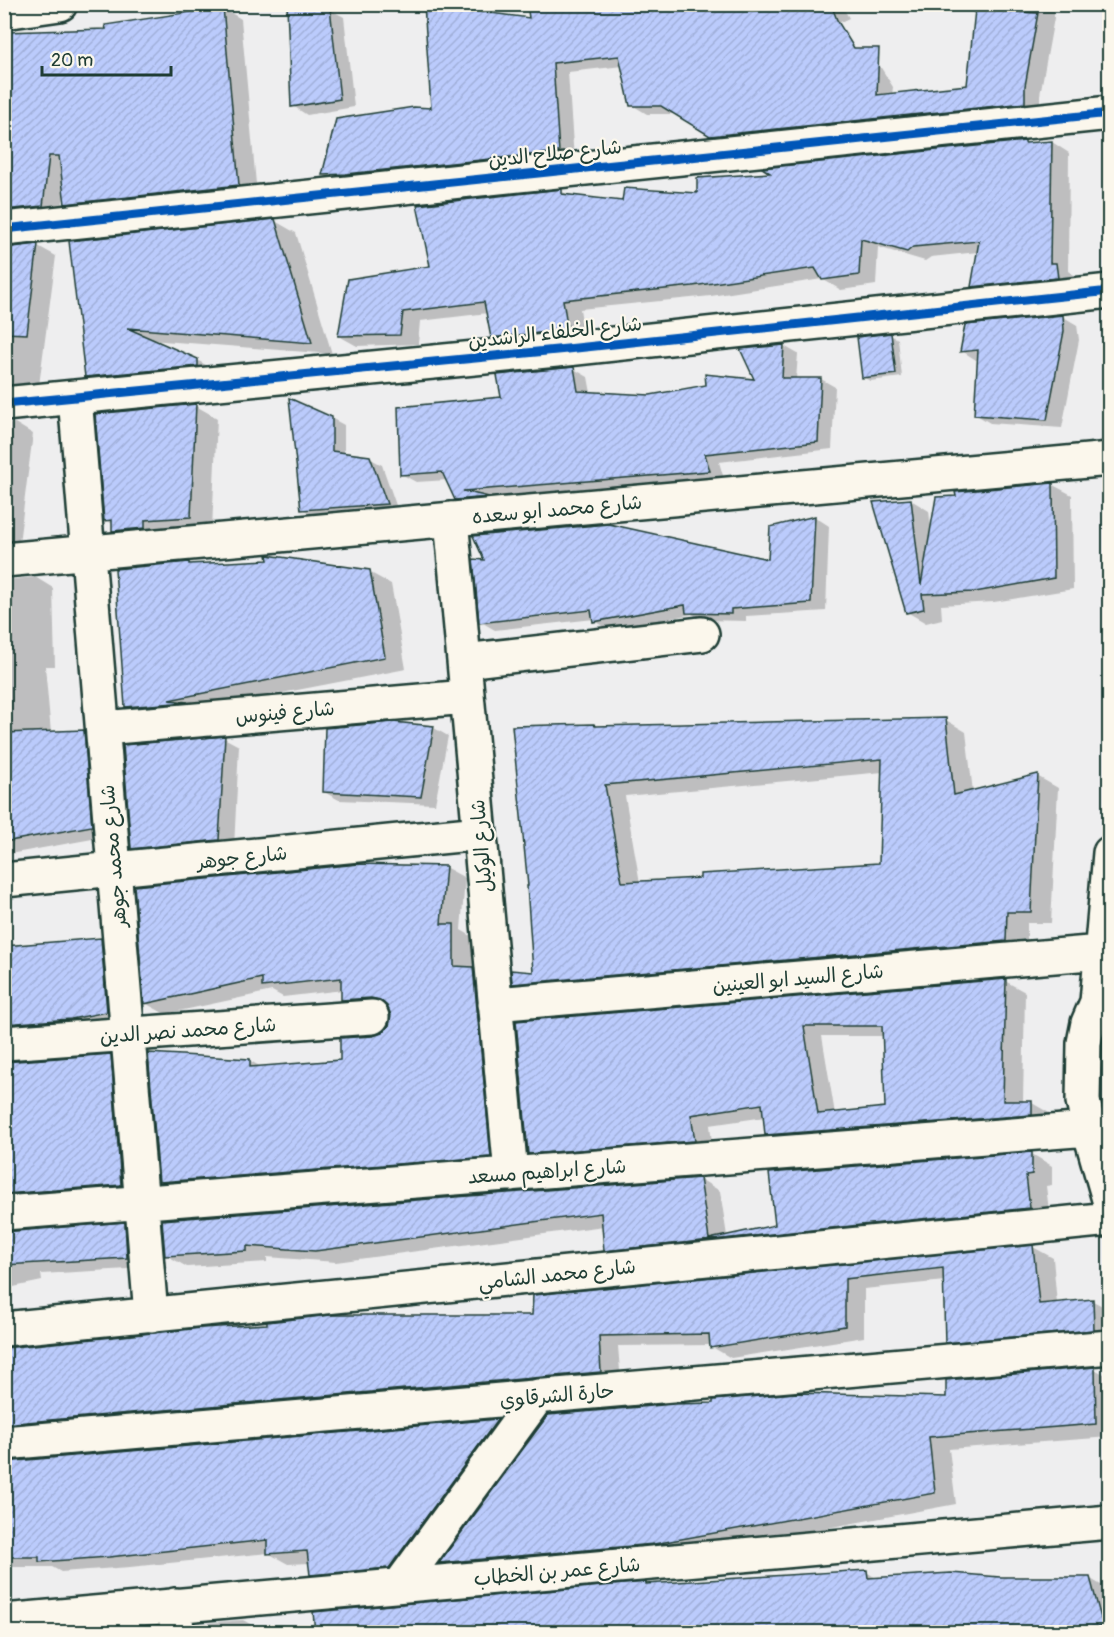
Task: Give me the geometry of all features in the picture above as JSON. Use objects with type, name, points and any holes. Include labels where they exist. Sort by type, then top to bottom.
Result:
[{"type":"street","points":[[4,12],[60,4]]},
{"type":"street","name":"شارع صلاح الدين","points":[[4,229],[1110,112]]},
{"type":"street","name":"شارع الخلفاء الراشدين","points":[[4,404],[555,350],[1110,291]]},
{"type":"street","name":"شارع محمد جوهر","points":[[75,397],[151,1315]]},
{"type":"street","name":"شارع محمد ابو سعده","points":[[4,560],[1110,459]]},
{"type":"street","name":"شارع الوكيل","points":[[450,519],[511,1174]]},
{"type":"street","points":[[464,661],[702,634]]},
{"type":"street","name":"شارع فينوس","points":[[103,728],[467,697]]},
{"type":"street","name":"شارع جوهر","points":[[4,880],[480,833]]},
{"type":"street","points":[[1110,853],[1101,952],[1103,1002],[1110,1034]]},
{"type":"street","name":"شارع السيد ابو العينين","points":[[495,1004],[1101,952]]},
{"type":"street","points":[[1103,1002],[1088,1023],[1084,1043],[1083,1101],[1110,1203]]},
{"type":"street","name":"شارع محمد نصر الدين","points":[[4,1043],[372,1017]]},
{"type":"street","name":"شارع ابراهيم مسعد","points":[[4,1213],[1089,1129]]},
{"type":"street","name":"شارع محمد الشامي","points":[[4,1329],[1110,1220]]},
{"type":"street","name":"حارة الشرقاوي","points":[[4,1443],[1110,1347]]},
{"type":"street","points":[[400,1585],[538,1396]]},
{"type":"street","name":"شارع عمر بن الخطاب","points":[[4,1621],[176,1619],[400,1585],[1110,1522]]},
{"type":"building","points":[[424,4],[529,18],[527,4],[831,4],[837,20],[854,48],[879,48],[877,95],[967,85],[975,10],[1038,13],[1025,86],[1025,103],[710,136],[661,106],[630,106],[619,56],[553,63],[559,152],[322,175],[336,119],[414,107],[431,108]]},
{"type":"building","points":[[287,5],[330,7],[340,99],[291,107]]},
{"type":"building","points":[[223,7],[239,185],[65,204],[59,156],[49,156],[43,206],[4,210],[4,32],[106,29],[105,25]]},
{"type":"building","points":[[1025,141],[1025,143],[1052,141],[1050,263],[1056,263],[1058,278],[971,287],[979,241],[913,247],[907,252],[861,239],[859,275],[822,280],[815,268],[693,286],[563,300],[568,330],[491,338],[484,302],[403,312],[400,335],[338,336],[348,279],[430,266],[417,205],[562,189],[562,194],[622,201],[624,188],[697,193],[697,178],[770,173],[762,168]]},
{"type":"building","points":[[275,219],[312,343],[127,328],[198,359],[198,366],[85,377],[69,241]]},
{"type":"building","points":[[38,244],[27,334],[4,333],[4,248]]},
{"type":"building","points":[[1063,315],[1064,331],[1047,420],[974,415],[978,350],[960,352],[965,325]]},
{"type":"building","points":[[891,333],[896,374],[862,378],[857,337]]},
{"type":"building","points":[[784,345],[782,378],[821,378],[818,442],[705,454],[710,471],[463,491],[489,497],[455,500],[442,472],[400,475],[398,407],[501,397],[497,375],[574,367],[578,391],[650,395],[706,385],[705,374],[754,379],[740,349]]},
{"type":"building","points":[[289,398],[332,417],[332,451],[370,456],[387,504],[301,510]]},
{"type":"building","points":[[196,404],[191,517],[145,520],[145,528],[112,531],[112,520],[104,521],[95,414]]},
{"type":"building","points":[[1053,483],[1054,578],[975,592],[922,594],[924,609],[906,613],[873,502],[911,499],[921,585],[936,497],[956,496],[955,492]]},
{"type":"building","points":[[815,516],[811,603],[731,609],[731,614],[686,613],[685,605],[593,622],[591,610],[479,623],[473,559],[484,560],[473,536],[609,524],[768,559],[770,527]]},
{"type":"building","points":[[267,555],[370,570],[385,657],[169,700],[188,702],[125,707],[115,569],[189,562],[189,564],[268,560]]},
{"type":"building","points":[[946,718],[954,795],[1038,774],[1031,912],[1007,912],[1006,941],[512,984],[511,970],[533,972],[528,886],[512,726],[594,724],[595,726]],"holes":[[[882,759],[879,863],[700,874],[700,878],[622,882],[605,785]]]},
{"type":"building","points":[[393,722],[434,726],[421,797],[323,792],[325,728]]},
{"type":"building","points":[[84,730],[92,826],[4,842],[4,733]]},
{"type":"building","points":[[225,736],[219,840],[131,849],[123,745]]},
{"type":"building","points":[[359,864],[446,866],[441,924],[454,924],[454,966],[473,967],[491,1157],[159,1182],[148,1053],[250,1059],[250,1067],[340,1060],[340,1038],[373,1036],[382,1033],[389,1026],[391,1015],[387,1006],[380,1000],[371,998],[341,1000],[341,978],[262,987],[262,978],[144,1004],[134,886]]},
{"type":"building","points":[[101,938],[107,1012],[71,1019],[4,1024],[4,946]]},
{"type":"building","points":[[1006,979],[1003,1101],[1032,1101],[1032,1115],[765,1135],[762,1104],[691,1115],[695,1141],[528,1154],[516,1021]],"holes":[[[804,1026],[882,1026],[885,1107],[818,1114]]]},
{"type":"building","points":[[111,1054],[121,1185],[4,1194],[4,1062]]},
{"type":"building","points":[[1032,1152],[1032,1174],[1026,1175],[1030,1208],[604,1251],[601,1213],[315,1251],[247,1246],[247,1251],[165,1256],[162,1220],[700,1178],[709,1239],[775,1225],[769,1173]]},
{"type":"building","points":[[125,1222],[127,1258],[4,1265],[4,1232]]},
{"type":"building","points":[[1033,1245],[1039,1304],[1093,1299],[1094,1330],[945,1343],[943,1268],[845,1279],[845,1326],[710,1348],[709,1334],[599,1336],[601,1372],[4,1424],[4,1348],[202,1328],[267,1324],[267,1322],[331,1315],[532,1315],[533,1295]]},
{"type":"building","points":[[1095,1367],[1096,1424],[929,1437],[935,1493],[654,1544],[439,1563],[548,1415],[674,1404],[713,1403],[713,1400],[795,1393],[946,1397],[946,1380]]},
{"type":"building","points":[[498,1419],[389,1568],[310,1575],[307,1551],[267,1554],[267,1540],[39,1562],[39,1557],[4,1557],[4,1462]]},
{"type":"building","points":[[867,1570],[868,1578],[951,1573],[1000,1577],[1090,1577],[1103,1626],[1087,1628],[1087,1632],[315,1632],[313,1612],[646,1582],[646,1584]]},
{"type":"cycle path","points":[[4,229],[1110,113]]},
{"type":"cycle path","points":[[4,404],[567,349],[1110,291]]}]
